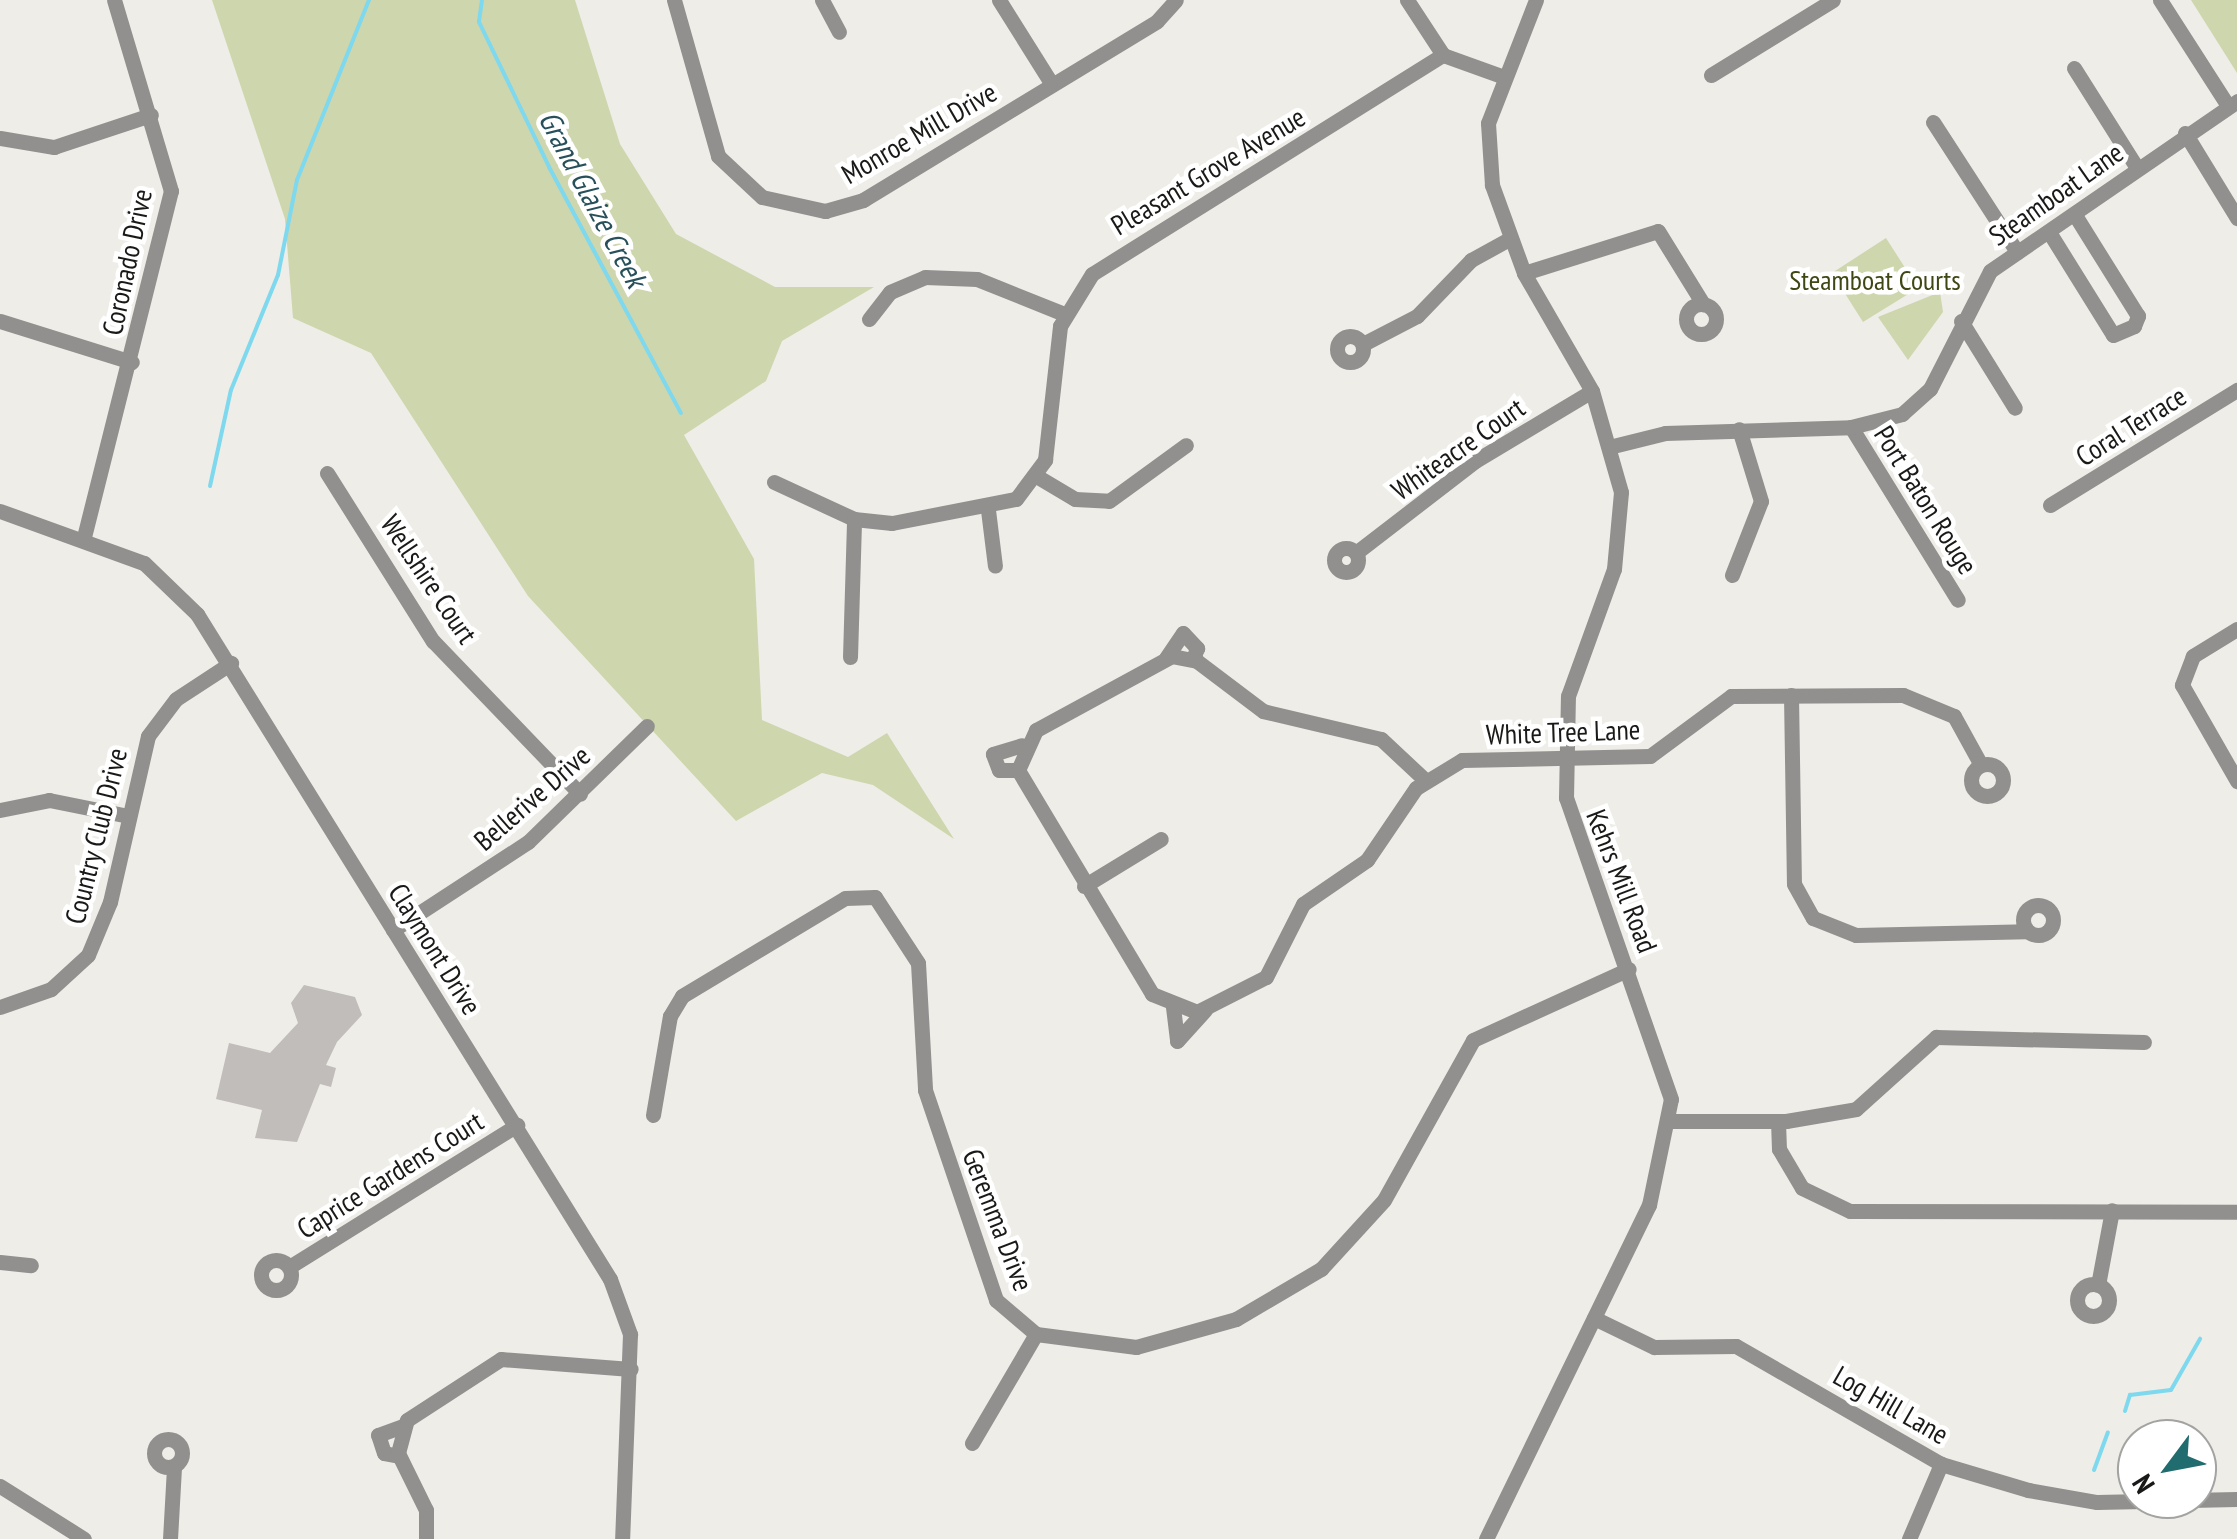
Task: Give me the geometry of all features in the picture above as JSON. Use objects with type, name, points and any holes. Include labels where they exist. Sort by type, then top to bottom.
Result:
[{"type":"street","name":"Coronado Drive","points":[[84,536],[132,362],[171,191],[114,0]]},
{"type":"street","name":"Monroe Mill Drive","points":[[674,0],[718,156],[783,206],[825,211],[864,200],[1052,84],[1176,0]]},
{"type":"street","points":[[822,0],[838,32]]},
{"type":"street","points":[[999,0],[1052,84]]},
{"type":"street","points":[[1407,0],[1444,55],[1504,77]]},
{"type":"street","name":"Kehrs Mill Road","points":[[1486,1539],[1649,1206],[1670,1121],[1664,1057],[1570,818],[1563,759],[1568,696],[1620,540],[1613,446],[1592,392],[1524,274],[1509,239],[1487,143],[1504,77],[1536,0]]},
{"type":"street","points":[[1710,75],[1833,0]]},
{"type":"street","points":[[2160,0],[2233,103]]},
{"type":"street","name":"Pleasant Grove Avenue","points":[[1064,314],[1106,262],[1444,55]]},
{"type":"street","points":[[2074,68],[2137,168]]},
{"type":"street","name":"Steamboat Lane","points":[[1613,446],[1739,428],[1851,427],[1922,399],[1990,271],[2075,215],[2185,132],[2233,103]]},
{"type":"street","points":[[0,138],[54,147],[151,115]]},
{"type":"street","points":[[1933,122],[2017,252]]},
{"type":"street","points":[[2185,132],[2237,218]]},
{"type":"street","points":[[2049,232],[2113,335],[2134,326],[2138,316],[2075,215]]},
{"type":"street","points":[[1524,274],[1658,231],[1703,304]]},
{"type":"street","points":[[1363,344],[1417,316],[1471,260],[1509,239]]},
{"type":"street","points":[[774,482],[854,519],[892,524],[988,510],[1038,477],[1048,439],[1064,314],[977,280],[925,277],[890,292],[869,320]]},
{"type":"street","points":[[1961,321],[2015,408]]},
{"type":"street","points":[[0,322],[132,362]]},
{"type":"street","name":"Coral Terrace","points":[[2050,505],[2237,390]]},
{"type":"street","name":"Whiteacre Court","points":[[1356,552],[1475,461],[1592,392]]},
{"type":"street","name":"Port Baton Rouge","points":[[1851,427],[1958,600]]},
{"type":"street","points":[[1732,576],[1761,501],[1739,428]]},
{"type":"street","points":[[1038,477],[1075,499],[1110,501],[1186,445]]},
{"type":"street","name":"Wellshire Court","points":[[327,474],[433,641],[580,794]]},
{"type":"street","points":[[988,510],[995,566]]},
{"type":"street","name":"Claymont Drive","points":[[0,511],[84,536],[158,574],[231,662],[393,930],[517,1125],[618,1293],[631,1368],[622,1539]]},
{"type":"street","points":[[850,657],[854,519]]},
{"type":"street","points":[[2237,628],[2182,674],[2182,693],[2237,782]]},
{"type":"street","points":[[1166,658],[1183,633],[1196,648],[1193,659]]},
{"type":"street","points":[[1166,658],[1193,659],[1263,711],[1382,739],[1425,780]]},
{"type":"street","name":"White Tree Lane","points":[[1166,658],[1020,758],[1084,886],[1152,994],[1173,1006],[1177,1041],[1205,1010],[1266,977],[1303,904],[1367,860],[1425,780],[1462,760],[1650,756],[1723,698],[1791,696],[1925,698],[1954,716],[1981,766]]},
{"type":"street","name":"Country Club Drive","points":[[0,1007],[51,989],[88,954],[154,725],[231,662]]},
{"type":"street","points":[[1791,696],[1794,884],[1812,918],[1856,935],[2026,931]]},
{"type":"street","name":"Bellerive Drive","points":[[393,930],[504,861],[580,794],[647,726]]},
{"type":"street","points":[[0,810],[49,800],[128,816]]},
{"type":"street","points":[[1084,886],[1161,839]]},
{"type":"street","name":"Geremma Drive","points":[[653,1116],[670,1016],[682,996],[845,898],[883,901],[918,962],[925,1090],[988,1282],[1002,1308],[1036,1334]]},
{"type":"street","points":[[972,1443],[1036,1334],[1136,1347],[1278,1300],[1360,1232],[1474,1040],[1629,969]]},
{"type":"street","points":[[1173,1006],[1205,1010]]},
{"type":"street","points":[[1670,1121],[1778,1121],[1856,1110],[1936,1037],[2144,1042]]},
{"type":"street","points":[[1778,1121],[1789,1171],[1831,1207],[2237,1212]]},
{"type":"street","name":"Caprice Gardens Court","points":[[289,1267],[517,1125]]},
{"type":"street","points":[[2098,1285],[2112,1210]]},
{"type":"street","points":[[0,1262],[31,1265]]},
{"type":"street","name":"Log Hill Lane","points":[[1594,1318],[1654,1346],[1736,1346],[1941,1464],[2097,1502],[2235,1504]]},
{"type":"street","points":[[426,1539],[426,1510],[399,1456],[403,1426],[501,1358],[631,1368]]},
{"type":"street","points":[[1909,1539],[1941,1464]]},
{"type":"street","points":[[170,1539],[174,1468]]},
{"type":"street","points":[[0,1486],[84,1539]]},
{"type":"green space","points":[[212,0],[575,0],[620,144],[676,234],[775,287],[874,287],[782,341],[766,381],[684,435],[754,559],[762,720],[848,757],[887,733],[954,839],[873,785],[822,773],[736,821],[528,596],[371,353],[293,318],[285,219]]},
{"type":"green space","points":[[2191,0],[2237,0],[2237,73]]},
{"type":"green space","name":"Steamboat Courts","points":[[1886,238],[1918,288],[1863,322],[1832,273]]},
{"type":"green space","points":[[1940,292],[1943,312],[1908,360],[1878,317]]},
{"type":"building","points":[[304,985],[355,997],[362,1015],[337,1042],[326,1065],[336,1068],[331,1087],[320,1084],[297,1142],[255,1138],[262,1110],[216,1099],[229,1043],[270,1053],[298,1023],[291,1003]]},
{"type":"waterway","points":[[210,486],[231,390],[278,275],[297,180],[369,0]]},
{"type":"waterway","name":"Grand Glaize Creek","points":[[482,0],[479,22],[549,167],[681,413]]},
{"type":"waterway","points":[[2125,1411],[2130,1395],[2171,1390],[2200,1339]]},
{"type":"waterway","points":[[2094,1470],[2108,1432]]}]
